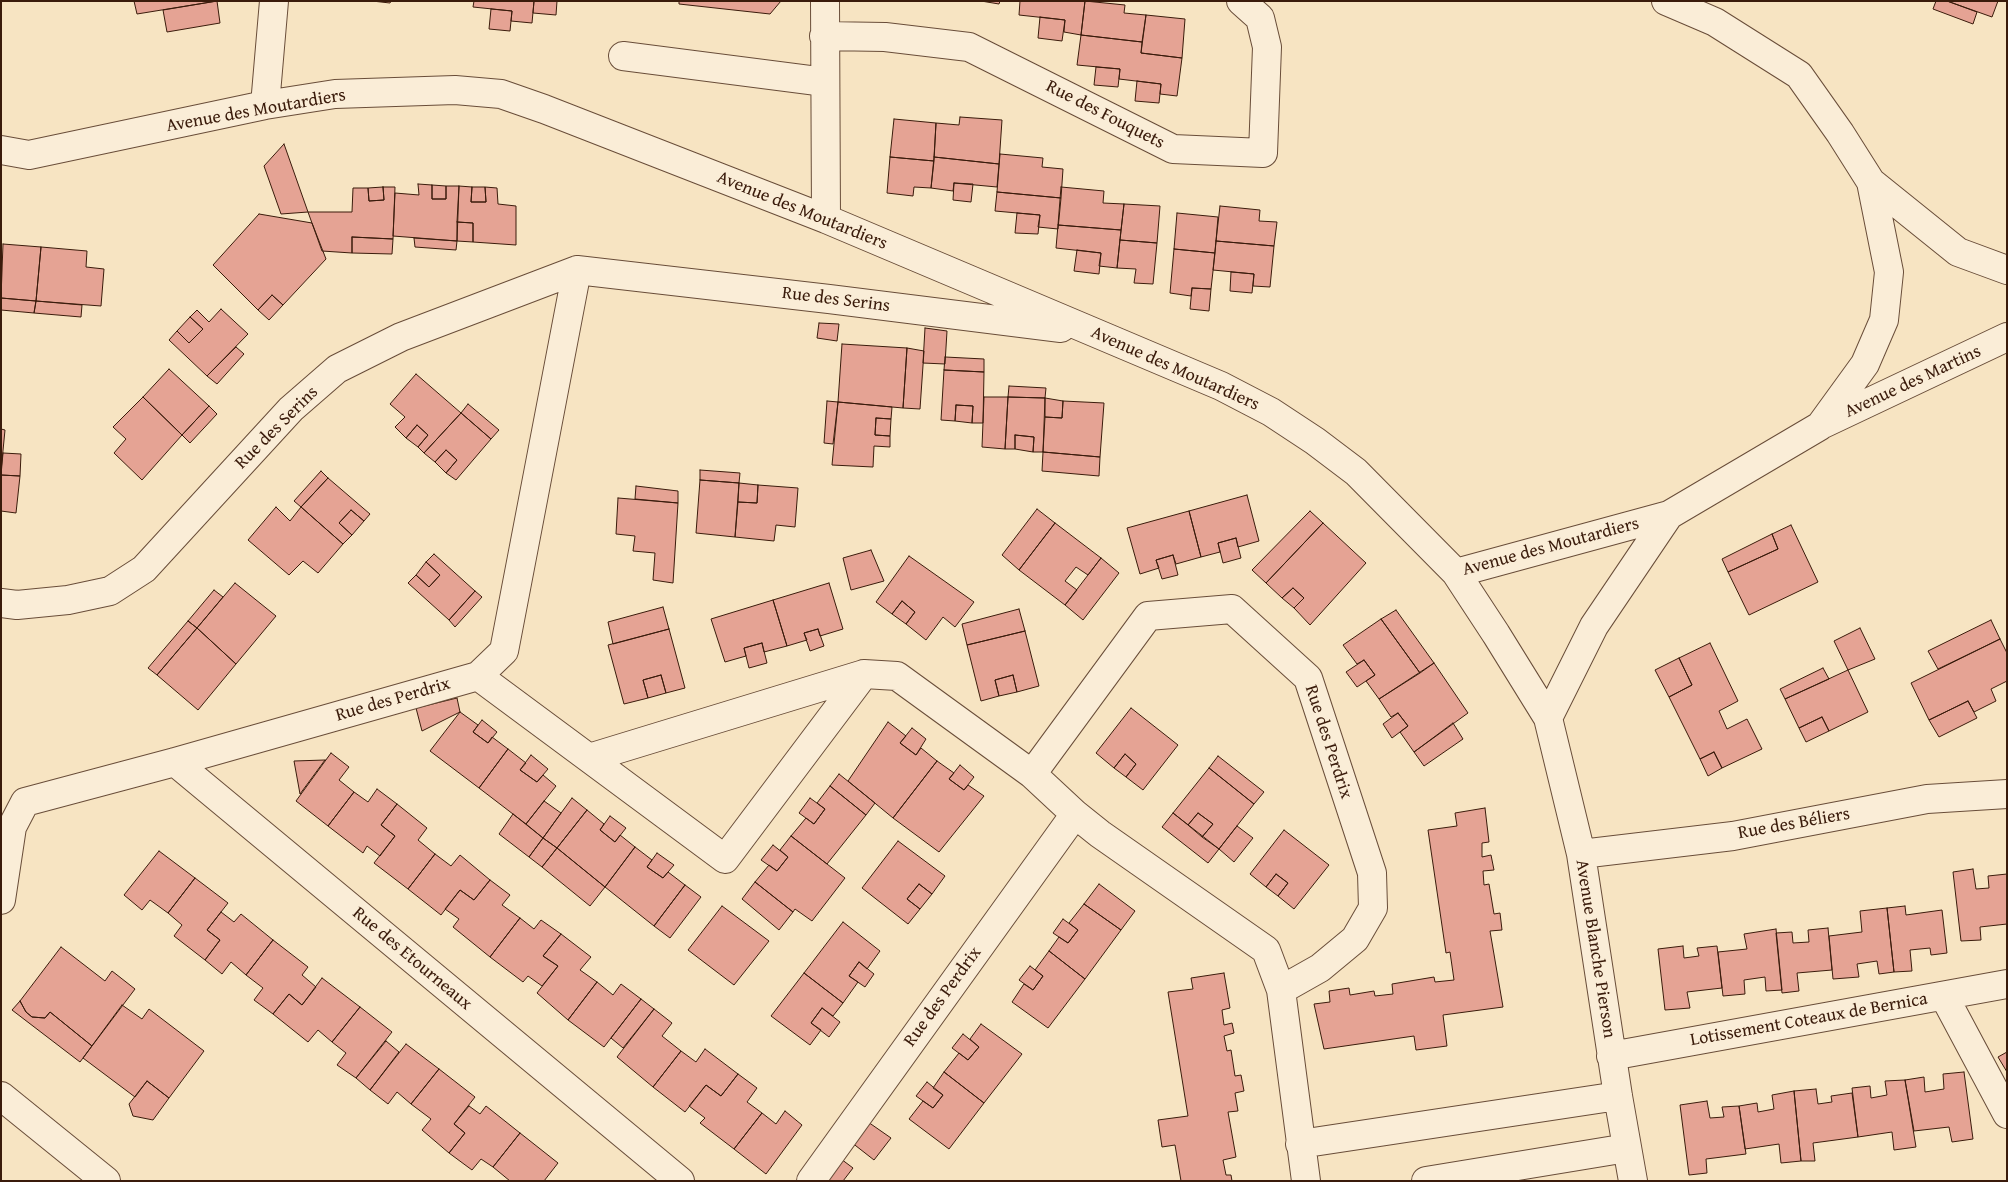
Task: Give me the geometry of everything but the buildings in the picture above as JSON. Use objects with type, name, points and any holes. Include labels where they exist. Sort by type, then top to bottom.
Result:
[{"type":"street","points":[[265,105],[274,1]]},
{"type":"street","points":[[825,1],[826,219]]},
{"type":"street","name":"Rue des Fouquets","points":[[824,36],[885,37],[969,47],[1173,149],[1263,153],[1267,47],[1260,18],[1242,1]]},
{"type":"street","name":"Avenue des Moutardiers","points":[[1,150],[28,155],[265,105],[335,94],[455,90],[501,94],[826,219],[1221,386],[1271,412],[1308,436],[1356,472],[1456,574],[1669,515],[1820,426],[1865,364],[1884,320],[1889,272],[1871,182],[1840,133],[1799,75],[1715,22],[1666,1]]},
{"type":"street","points":[[623,56],[825,82]]},
{"type":"street","points":[[1871,182],[1958,252],[2007,270]]},
{"type":"street","points":[[577,270],[504,652],[478,676],[725,859],[864,674]]},
{"type":"street","name":"Rue des Serins","points":[[1,603],[17,605],[68,600],[110,591],[144,569],[291,409],[337,369],[401,337],[577,270],[829,298],[1094,332]]},
{"type":"street","name":"Avenue des Martins","points":[[1820,426],[2007,337]]},
{"type":"street","points":[[1548,718],[1594,626],[1669,515]]},
{"type":"street","name":"Avenue Blanche Pierson","points":[[1456,574],[1548,718],[1581,854],[1633,1181]]},
{"type":"street","name":"Rue des Perdrix","points":[[1032,774],[1148,616],[1232,609],[1308,678],[1372,874],[1373,908],[1355,939],[1320,968],[1281,990]]},
{"type":"street","points":[[589,758],[864,674],[897,676],[1032,774],[1100,834],[1266,950],[1281,990],[1306,1181]]},
{"type":"street","name":"Rue des Perdrix","points":[[1,900],[12,827],[25,802],[175,762],[478,676]]},
{"type":"street","name":"Rue des Etourneaux","points":[[175,762],[650,1168],[680,1181]]},
{"type":"street","name":"Rue des Béliers","points":[[1581,854],[1733,836],[1927,799],[2007,794]]},
{"type":"street","name":"Rue des Perdrix","points":[[811,1181],[1076,814]]},
{"type":"street","name":"Lotissement Coteaux de Bernica","points":[[1612,1056],[2007,984]]},
{"type":"street","points":[[1944,996],[2007,1114]]},
{"type":"street","points":[[1,1096],[106,1181]]},
{"type":"street","points":[[1300,1144],[1618,1096]]},
{"type":"street","points":[[1426,1181],[1627,1148]]}]
